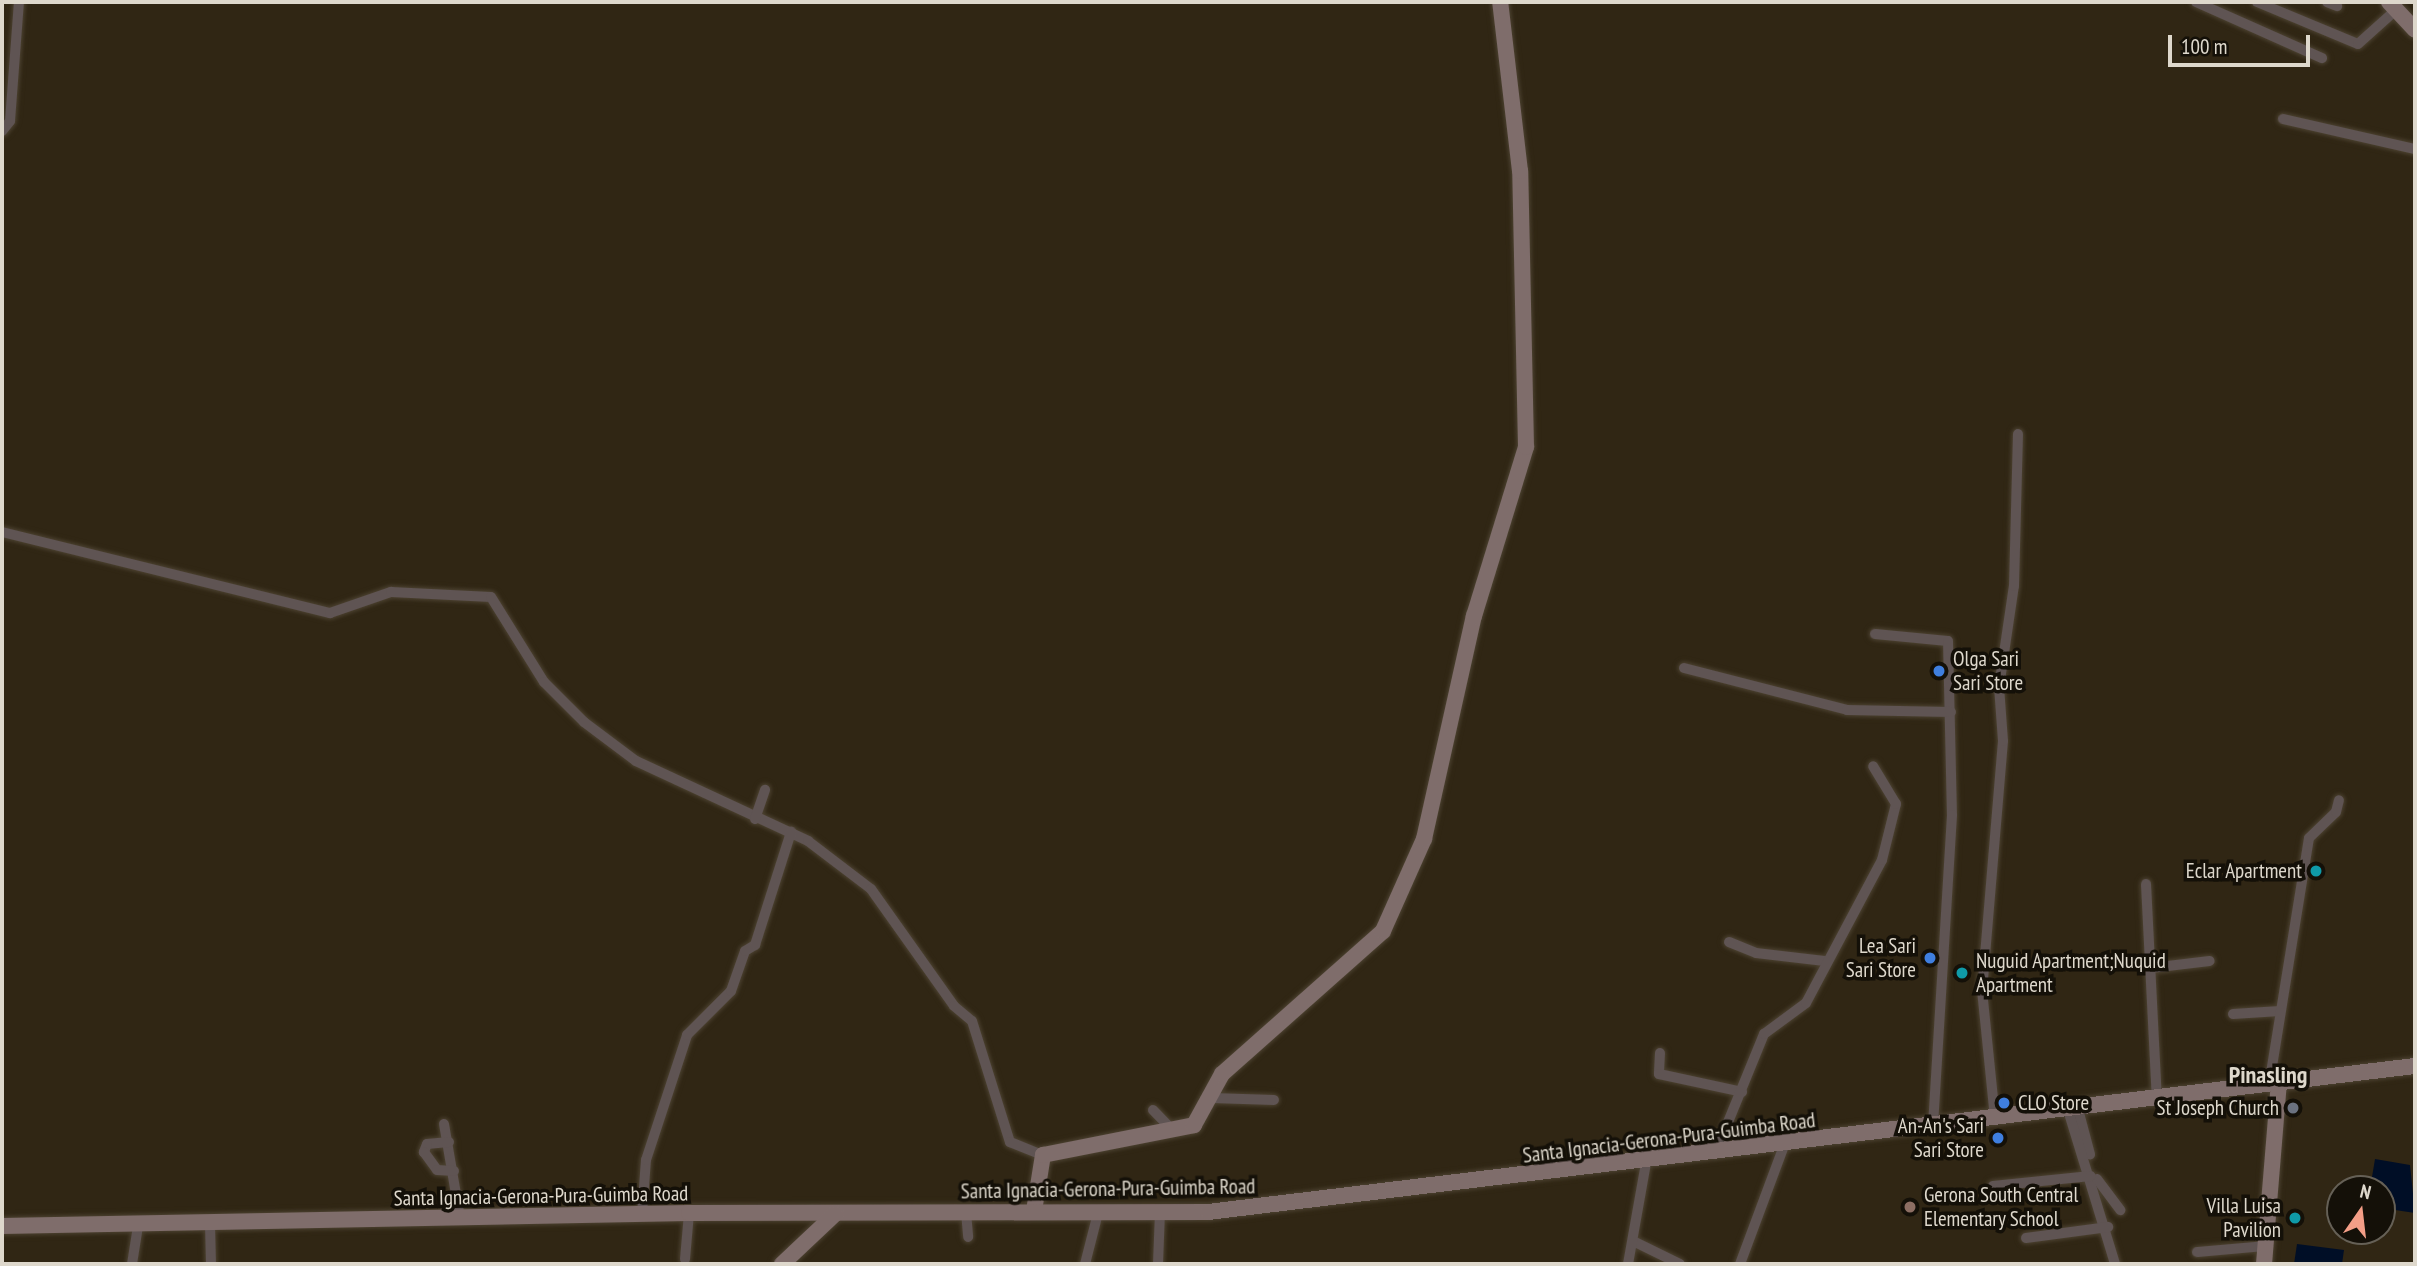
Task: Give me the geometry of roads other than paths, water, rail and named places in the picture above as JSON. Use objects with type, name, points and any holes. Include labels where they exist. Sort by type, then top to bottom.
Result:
[{"type":"main road","points":[[1034,1211],[1043,1155],[1174,1132],[1194,1125],[1212,1098],[1222,1074],[1281,1016],[1383,931],[1436,808],[1474,616],[1526,447],[1520,172],[1500,2]]},
{"type":"main road","points":[[2393,5],[2415,30]]},
{"type":"main road","name":"Santa Ignacia-Gerona-Pura-Guimba Road","points":[[2,1226],[138,1226],[689,1213],[1160,1213],[1247,1210],[1784,1146],[2415,1066]]},
{"type":"main road","points":[[2264,1264],[2274,1084]]},
{"type":"main road","points":[[782,1264],[835,1214]]},
{"type":"street","points":[[2,131],[10,121],[19,2]]},
{"type":"street","points":[[2196,2],[2322,58]]},
{"type":"street","points":[[2257,2],[2358,44],[2393,5]]},
{"type":"street","points":[[2283,119],[2415,149]]},
{"type":"street","points":[[1995,1118],[1982,992],[2003,741],[1999,687],[2014,586],[2018,434]]},
{"type":"street","points":[[2,532],[330,613],[391,592],[491,597],[544,682],[584,722],[636,761],[755,819],[791,832],[871,889],[954,1006],[972,1021],[1010,1142],[1043,1155]]},
{"type":"street","points":[[1875,634],[1948,641],[1952,815],[1933,1126]]},
{"type":"street","points":[[1684,668],[1847,710],[1951,712]]},
{"type":"street","points":[[1715,1154],[1764,1034],[1802,1009],[1896,820],[1894,797],[1873,766]]},
{"type":"street","points":[[755,819],[765,790]]},
{"type":"street","points":[[2274,1084],[2280,1011],[2309,838],[2339,800]]},
{"type":"street","points":[[642,1214],[646,1160],[687,1035],[731,992],[745,951],[754,945],[791,832]]},
{"type":"street","points":[[2146,884],[2157,1099]]},
{"type":"street","points":[[1729,942],[1756,953],[1825,961]]},
{"type":"street","points":[[2151,968],[2210,961]]},
{"type":"street","points":[[2233,1014],[2280,1011]]},
{"type":"street","points":[[1660,1053],[1659,1074],[1742,1092]]},
{"type":"street","points":[[1212,1098],[1274,1100]]},
{"type":"street","points":[[1153,1110],[1174,1132]]},
{"type":"street","points":[[2073,1110],[2090,1176],[2108,1227],[2115,1264]]},
{"type":"street","points":[[2073,1110],[2099,1186],[2120,1210]]},
{"type":"street","points":[[444,1124],[460,1218]]},
{"type":"street","points":[[449,1142],[427,1144],[424,1152],[437,1170],[454,1171]]},
{"type":"street","points":[[1740,1264],[1784,1146]]},
{"type":"street","points":[[1628,1264],[1635,1242],[1646,1163]]},
{"type":"street","points":[[1993,1186],[2090,1176]]},
{"type":"street","points":[[966,1212],[968,1237]]},
{"type":"street","points":[[685,1259],[689,1213]]},
{"type":"street","points":[[1085,1264],[1098,1213]]},
{"type":"street","points":[[1158,1264],[1160,1213]]},
{"type":"street","points":[[210,1224],[211,1264]]},
{"type":"street","points":[[132,1264],[138,1226]]},
{"type":"street","points":[[2026,1238],[2108,1227]]},
{"type":"street","points":[[1635,1242],[1680,1264]]},
{"type":"street","points":[[2197,1252],[2265,1246]]},
{"type":"water","points":[[2375,1159],[2410,1165],[2415,1213],[2396,1210],[2396,1175],[2372,1175]]},
{"type":"water","points":[[2297,1244],[2344,1250],[2342,1264],[2294,1264]]},
{"type":"place","name":"Olga Sari Sari Store","points":[[1939,671]]},
{"type":"place","name":"Eclar Apartment","points":[[2316,871]]},
{"type":"place","name":"Lea Sari Sari Store","points":[[1930,958]]},
{"type":"place","name":"Nuguid Apartment;Nuquid Apartment","points":[[1962,973]]},
{"type":"place","name":"CLO Store","points":[[2004,1103]]},
{"type":"place","name":"St Joseph Church","points":[[2293,1108]]},
{"type":"place","name":"An-An's Sari Sari Store","points":[[1998,1138]]},
{"type":"place","name":"Gerona South Central Elementary School","points":[[1910,1207]]},
{"type":"place","name":"Villa Luisa Pavilion","points":[[2295,1218]]},
{"type":"district","name":"Pinasling","points":[[2268,1075]]}]
